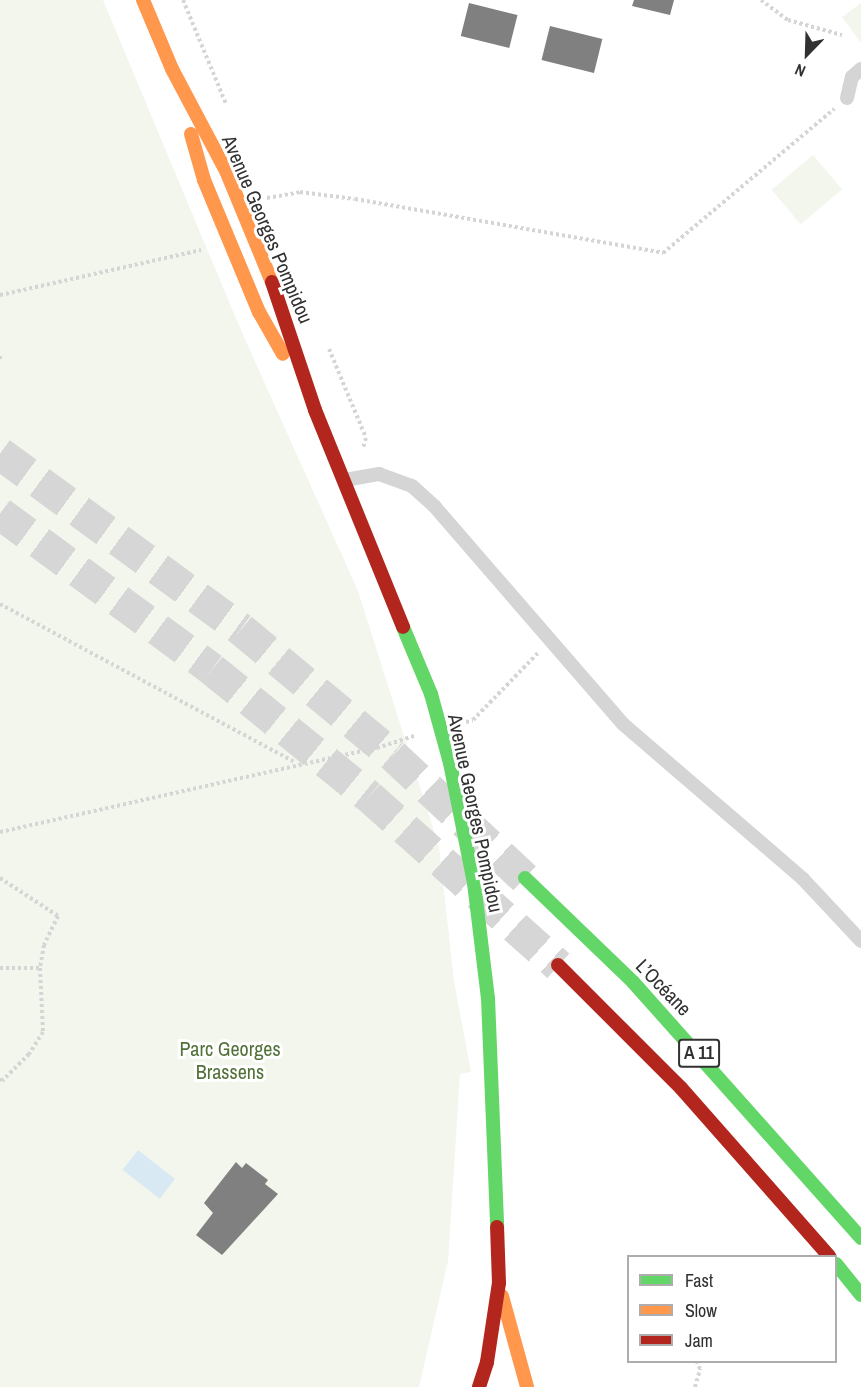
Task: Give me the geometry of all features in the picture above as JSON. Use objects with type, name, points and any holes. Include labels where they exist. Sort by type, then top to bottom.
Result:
[{"type":"main road","name":"Avenue Georges Pompidou","points":[[143,0],[172,69],[227,173],[281,305],[315,410],[430,694],[450,763],[474,883],[488,998],[498,1283],[487,1362],[479,1387]]},
{"type":"main road","name":"Avenue Georges Pompidou","points":[[172,69],[204,180],[259,312],[315,410]]},
{"type":"main road","name":"L’Océane","points":[[525,878],[633,982],[702,1056],[861,1238]]},
{"type":"main road","name":"A 11","points":[[558,965],[681,1088],[827,1255]]},
{"type":"main road","points":[[837,1265],[861,1294]]},
{"type":"main road","name":"Avenue Georges Pompidou","points":[[498,1283],[527,1387]]},
{"type":"lane","points":[[847,98],[852,76],[861,69]]},
{"type":"lane","points":[[345,480],[379,474],[412,486],[630,731],[803,879],[861,941]]},
{"type":"path","points":[[183,0],[229,110]]},
{"type":"path","points":[[761,0],[788,20],[842,35]]},
{"type":"path","points":[[265,198],[290,192],[355,199],[663,253],[847,98]]},
{"type":"path","points":[[0,295],[177,258],[212,246]]},
{"type":"path","points":[[0,604],[297,764]]},
{"type":"path","points":[[462,723],[473,720],[521,667]]},
{"type":"path","points":[[0,832],[377,748],[418,735]]},
{"type":"path","points":[[0,878],[57,916],[44,945],[40,968],[43,1032],[28,1054],[2,1081],[0,1077]]},
{"type":"path","points":[[0,968],[40,968]]},
{"type":"path","points":[[695,1387],[700,1369],[697,1363]]},
{"type":"green space","name":"Parc Georges Brassens","points":[[0,0],[103,0],[240,328],[358,591],[439,847],[454,981],[471,1072],[460,1074],[448,1261],[419,1387],[0,1387]]},
{"type":"green space","points":[[861,3],[861,43],[842,17]]},
{"type":"green space","points":[[813,155],[842,189],[801,224],[772,190]]},
{"type":"shaded area","points":[[138,1150],[175,1179],[160,1199],[123,1170]]},
{"type":"building","points":[[634,0],[674,0],[670,15],[632,6]]},
{"type":"building","points":[[469,3],[518,15],[509,48],[461,36]]},
{"type":"building","points":[[550,26],[602,39],[594,73],[542,60]]},
{"type":"building","points":[[236,1162],[242,1168],[246,1163],[268,1180],[265,1184],[278,1194],[222,1255],[196,1235],[213,1213],[204,1203]]},
{"type":"tunnel","points":[[0,453],[241,629],[393,755],[525,878]]},
{"type":"tunnel","points":[[0,513],[212,669],[369,796],[558,965]]},
{"type":"traffic: fast","points":[[403,627],[431,694],[450,763],[474,883],[488,998],[497,1227]]},
{"type":"traffic: fast","points":[[525,878],[633,982],[861,1238]]},
{"type":"traffic: fast","points":[[837,1265],[861,1295]]},
{"type":"traffic: slow","points":[[143,0],[172,69],[227,173],[272,282]]},
{"type":"traffic: slow","points":[[191,134],[204,180],[259,312],[283,354]]},
{"type":"traffic: slow","points":[[502,1296],[527,1387]]},
{"type":"traffic: jam","points":[[272,282],[315,410],[403,627]]},
{"type":"traffic: jam","points":[[558,965],[681,1088],[828,1255]]},
{"type":"traffic: jam","points":[[479,1387],[487,1362],[499,1283],[497,1227]]}]
